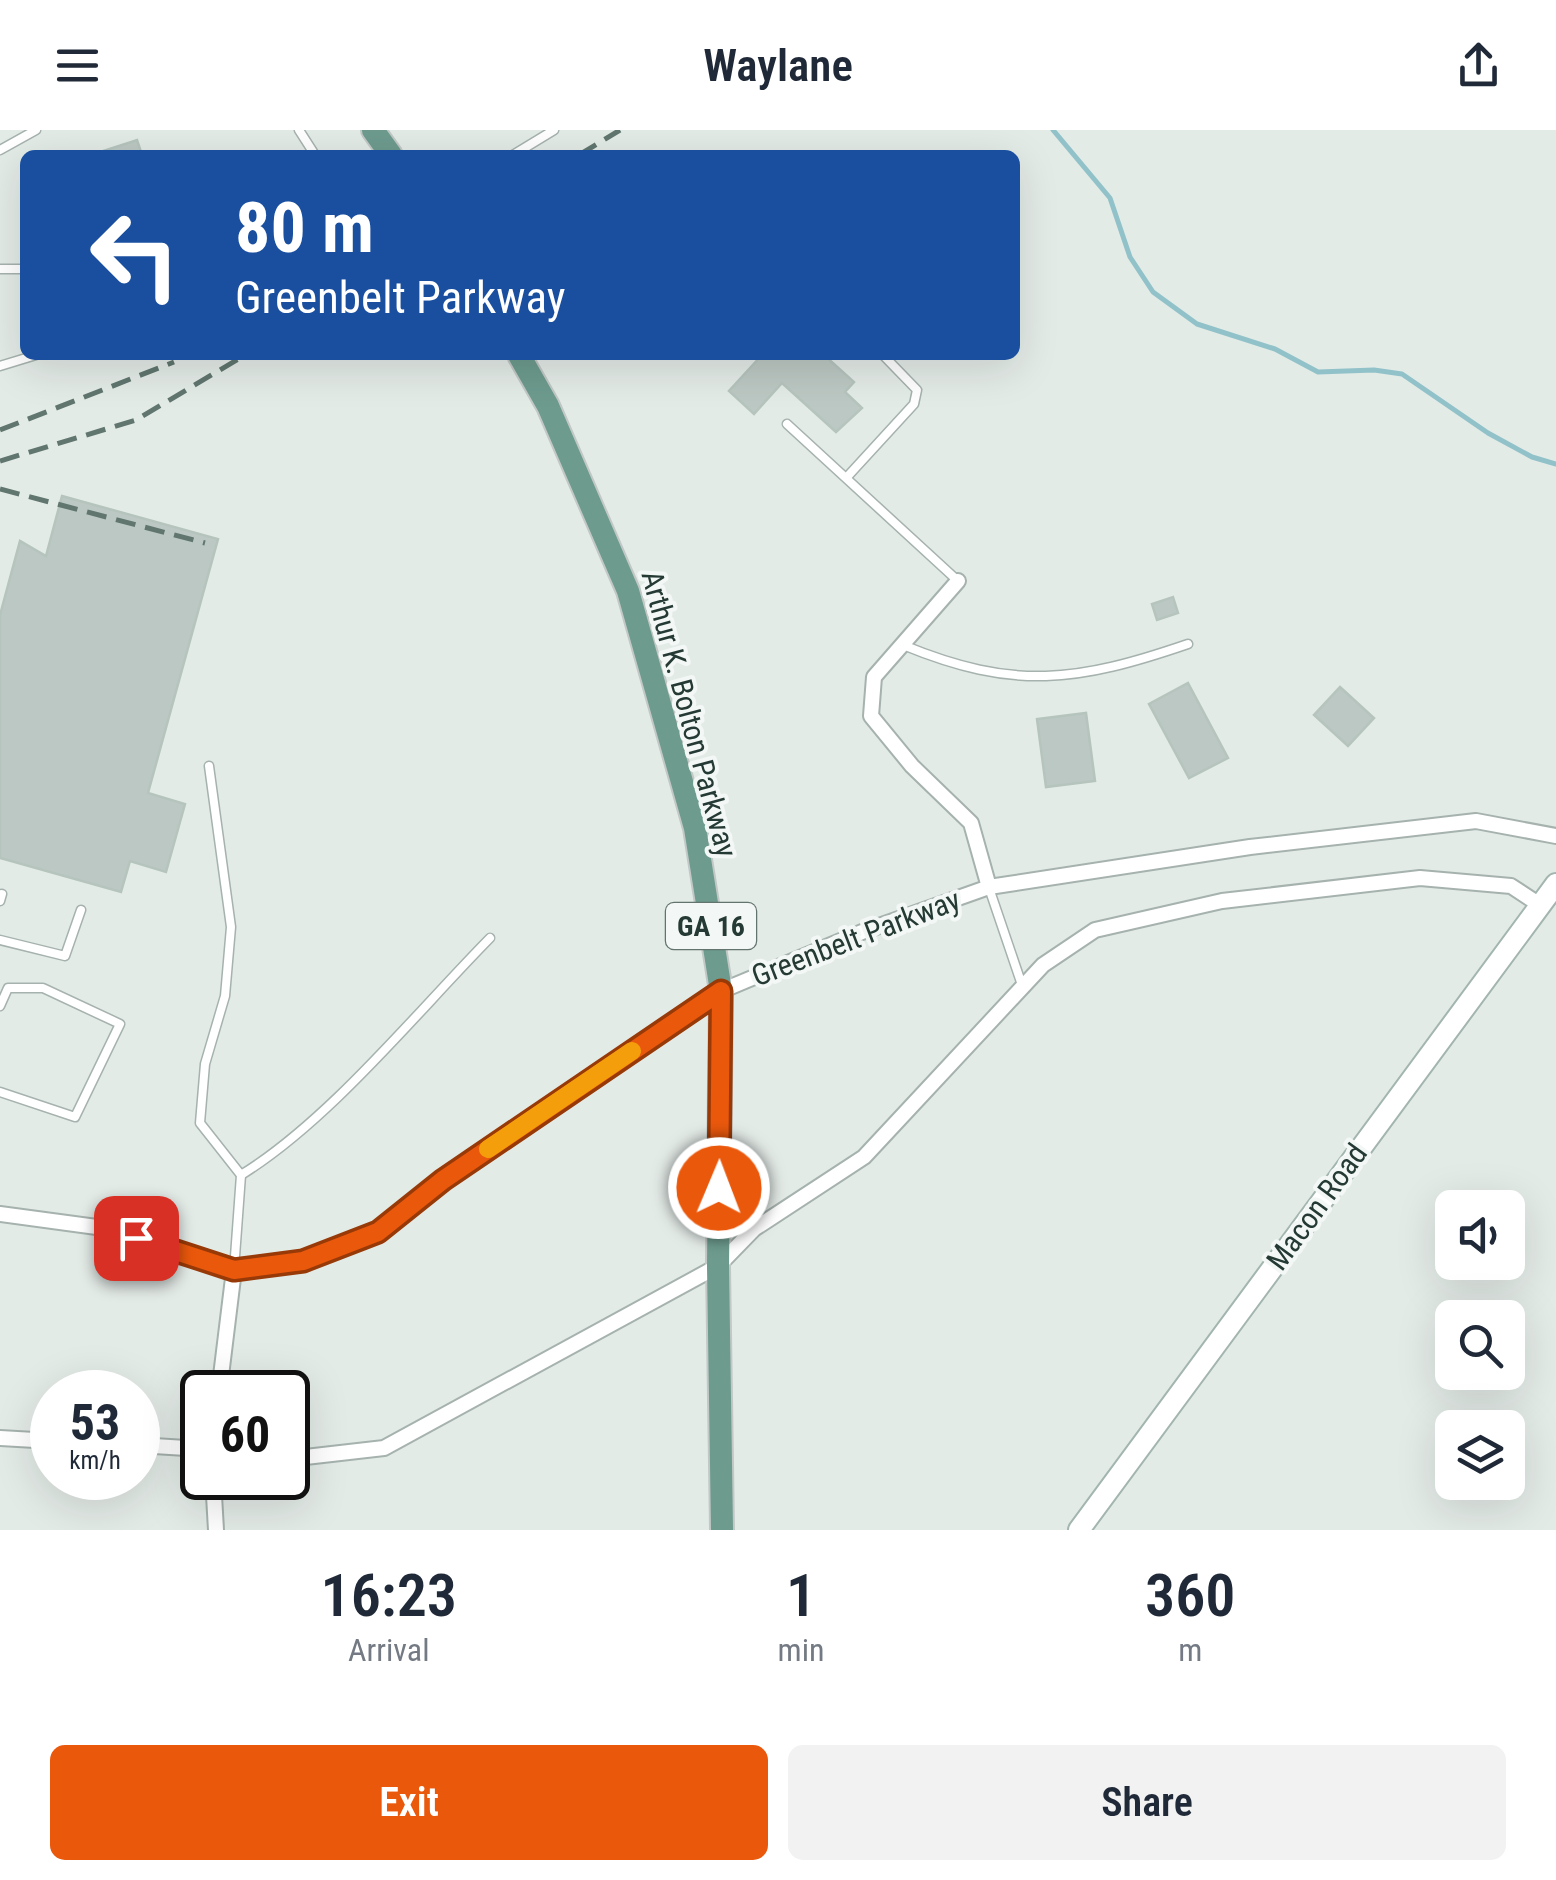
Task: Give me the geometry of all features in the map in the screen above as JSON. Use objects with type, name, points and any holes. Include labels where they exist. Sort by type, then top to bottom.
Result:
[{"type":"main road","points":[[372,130],[387,150]]},
{"type":"main road","name":"Arthur K. Bolton Parkway","points":[[522,360],[548,406],[628,591],[694,828],[721,991],[718,1266],[722,1530]]},
{"type":"main road","name":"Macon Road","points":[[1079,1530],[1556,884]]},
{"type":"street","points":[[958,581],[874,677],[871,716],[912,766],[971,823],[988,887]]},
{"type":"street","name":"Greenbelt Parkway","points":[[0,1214],[104,1228],[234,1270],[303,1261],[378,1232],[443,1180],[721,991],[862,932],[988,887],[1250,847],[1476,821],[1556,836]]},
{"type":"street","points":[[310,1456],[384,1448],[718,1266],[754,1229],[864,1157],[1043,965],[1095,930],[1222,901],[1420,878],[1511,886],[1540,905]]},
{"type":"street","points":[[222,1370],[234,1270]]},
{"type":"street","points":[[0,1438],[30,1440]]},
{"type":"street","points":[[214,1500],[216,1530]]},
{"type":"lane","points":[[0,150],[36,130]]},
{"type":"lane","points":[[520,150],[554,130]]},
{"type":"lane","points":[[847,477],[914,404],[918,390],[888,360]]},
{"type":"lane","points":[[787,424],[958,581]]},
{"type":"lane","points":[[903,645],[951,665],[1034,680],[1092,674],[1188,644]]},
{"type":"lane","points":[[209,766],[231,927],[224,996],[205,1064],[200,1122],[241,1175],[234,1270]]},
{"type":"lane","points":[[988,887],[1023,988]]},
{"type":"lane","points":[[0,940],[65,956],[82,910]]},
{"type":"lane","points":[[241,1175],[264,1161],[334,1098],[490,938]]},
{"type":"lane","points":[[0,1006],[8,988],[43,988],[120,1024],[76,1118],[0,1092]]},
{"type":"building","points":[[137,140],[140,150],[106,150]]},
{"type":"building","points":[[757,360],[830,360],[854,382],[845,392],[862,408],[836,432],[782,383],[754,414],[729,391]]},
{"type":"building","points":[[62,496],[218,539],[148,793],[185,804],[166,872],[130,861],[121,892],[0,858],[0,615],[20,541],[46,556]]},
{"type":"building","points":[[1173,597],[1178,613],[1157,620],[1152,604]]},
{"type":"building","points":[[1188,683],[1228,758],[1189,778],[1149,704]]},
{"type":"building","points":[[1340,687],[1374,718],[1348,746],[1314,715]]},
{"type":"building","points":[[1086,713],[1095,781],[1046,787],[1037,719]]},
{"type":"waterway","points":[[1053,130],[1110,198],[1130,257],[1153,292],[1197,324],[1275,349],[1318,372],[1374,370],[1402,374],[1488,433],[1532,457],[1556,464]]},
{"type":"railway","points":[[587,150],[620,130]]},
{"type":"railway","points":[[0,461],[136,420],[237,360]]},
{"type":"railway","points":[[0,430],[174,362]]},
{"type":"railway","points":[[0,489],[205,543]]},
{"type":"slow traffic","points":[[488,1149],[632,1051]]},
{"type":"route","points":[[136,1238],[234,1270],[303,1261],[378,1232],[443,1180],[721,991],[719,1188]]}]
